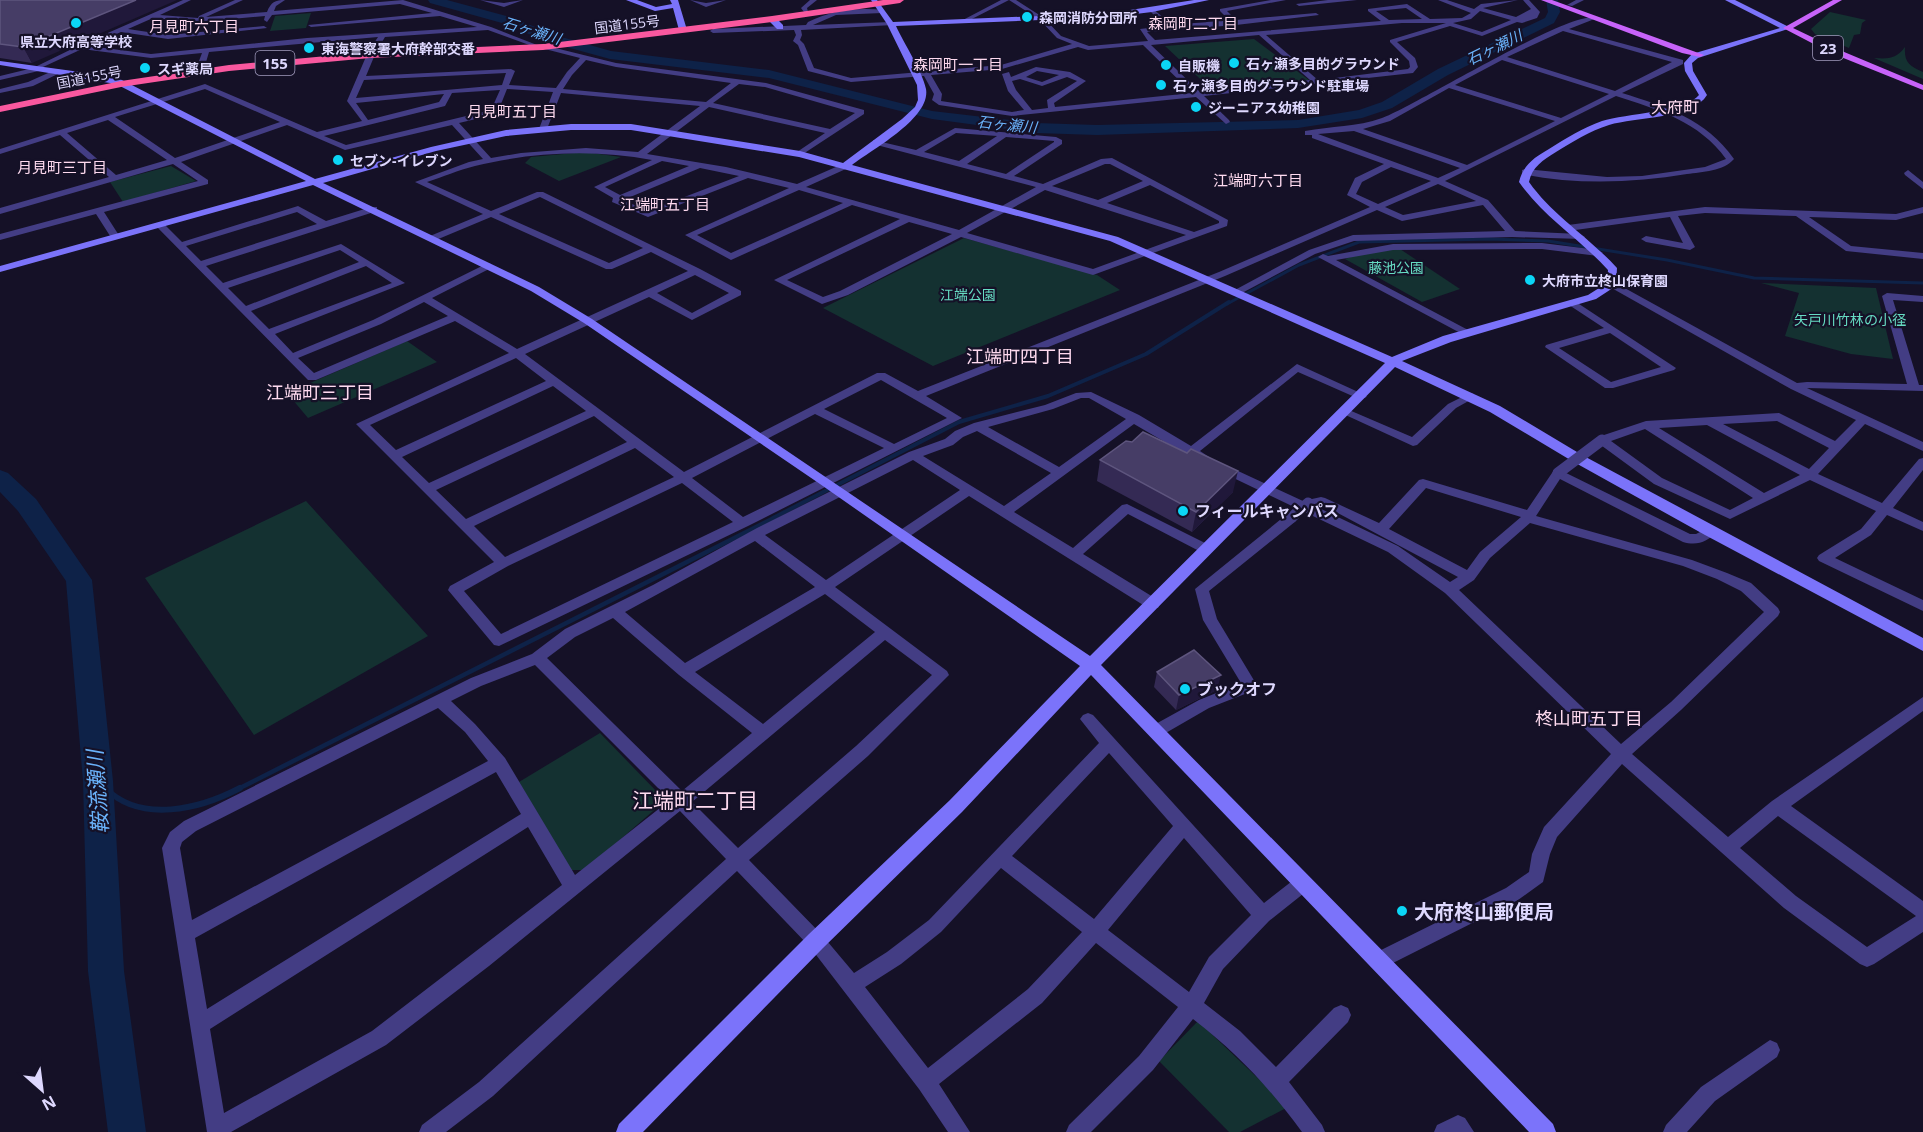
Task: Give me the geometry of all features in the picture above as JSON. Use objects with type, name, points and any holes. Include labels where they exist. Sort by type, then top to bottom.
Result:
[{"type":"highway","name":"国道155号","points":[[0,108],[200,69],[297,58],[590,42],[900,0]]},
{"type":"highway","name":"国道155号","points":[[544,45],[772,19],[877,3]]},
{"type":"highway","name":"国道155号","points":[[120,83],[229,68],[371,54]]},
{"type":"main road","points":[[1545,0],[1569,6],[1694,50],[1700,55]]},
{"type":"main road","points":[[1555,0],[1594,18],[1700,55]]},
{"type":"main road","name":"23","points":[[1787,28],[1838,0]]},
{"type":"main road","name":"23","points":[[1787,28],[1834,51],[1923,88]]},
{"type":"street","points":[[0,78],[38,68],[188,0]]},
{"type":"street","points":[[218,0],[239,0]]},
{"type":"street","points":[[198,20],[239,0]]},
{"type":"street","points":[[259,45],[273,5],[282,0]]},
{"type":"street","points":[[307,40],[315,11],[322,0]]},
{"type":"street","points":[[394,0],[584,58],[616,65],[766,84],[861,112],[800,154]]},
{"type":"street","points":[[412,0],[469,17],[544,45]]},
{"type":"street","points":[[483,0],[504,5],[520,0]]},
{"type":"street","points":[[630,0],[655,9],[675,3],[682,28]]},
{"type":"street","points":[[693,0],[706,4],[723,0]]},
{"type":"street","points":[[806,11],[804,8],[814,0]]},
{"type":"street","points":[[964,21],[1006,0]]},
{"type":"street","points":[[1012,0],[1040,18],[1059,37],[1088,48],[1333,26],[1428,20],[1450,22],[1482,34],[1531,11]]},
{"type":"street","points":[[713,30],[1111,15],[1205,0]]},
{"type":"street","points":[[1236,23],[1222,10],[1283,0]]},
{"type":"street","points":[[1292,0],[1333,26]]},
{"type":"street","points":[[1299,4],[1354,0]]},
{"type":"street","points":[[1441,0],[1527,21],[1537,15],[1526,0]]},
{"type":"street","points":[[1454,5],[1465,0]]},
{"type":"street","points":[[926,73],[938,94],[936,100],[939,103],[1012,114],[1410,71],[1414,67],[1412,60],[1392,41],[1469,18],[1485,4],[1515,0]]},
{"type":"street","points":[[1569,6],[1581,0]]},
{"type":"street","points":[[1729,0],[1787,28]]},
{"type":"street","points":[[152,15],[198,20],[403,2]]},
{"type":"street","points":[[809,27],[810,23],[824,15],[861,10],[877,3],[891,24],[915,74],[923,94],[920,105],[908,118],[845,166],[690,235],[730,257],[852,202]]},
{"type":"street","points":[[1388,22],[1370,10],[1407,6],[1428,20]]},
{"type":"street","points":[[1152,10],[1171,28]]},
{"type":"street","points":[[311,25],[445,15]]},
{"type":"street","points":[[1226,122],[1149,43],[1142,30],[1316,15]]},
{"type":"street","points":[[1512,234],[1485,202],[1436,180],[1308,133],[1355,129],[1397,114],[1500,57],[1562,29],[1594,18]]},
{"type":"street","points":[[772,19],[780,27]]},
{"type":"street","points":[[797,27],[799,35],[796,41],[801,44],[809,66],[814,71],[851,80],[1002,67],[1077,45]]},
{"type":"street","points":[[121,30],[168,37],[264,28]]},
{"type":"street","points":[[80,47],[145,57],[307,40],[489,28]]},
{"type":"street","points":[[1562,29],[1677,62],[1688,63],[1700,55],[1787,28]]},
{"type":"street","points":[[1260,33],[1315,81]]},
{"type":"street","points":[[351,101],[371,54],[382,35]]},
{"type":"street","points":[[200,69],[206,51]]},
{"type":"street","points":[[1500,57],[1672,111],[1710,137],[1730,159],[1726,163],[1706,169],[1642,179],[1607,180],[1525,172]]},
{"type":"street","points":[[543,129],[557,90],[572,68],[584,58]]},
{"type":"street","points":[[916,396],[1209,279],[1467,168],[1677,62]]},
{"type":"street","points":[[0,63],[60,71],[120,83],[316,183],[374,209],[535,289],[588,321],[1092,666],[1158,730],[1302,884],[1545,1132]]},
{"type":"street","points":[[1612,284],[1612,270],[1590,246],[1530,193],[1524,182],[1525,172],[1534,162],[1599,126],[1623,118],[1672,111],[1694,104],[1703,95],[1689,71],[1688,63]]},
{"type":"street","points":[[1002,67],[1012,91],[1029,111]]},
{"type":"street","points":[[1009,80],[1036,69],[1067,74],[1081,82],[1050,102],[1052,109]]},
{"type":"street","points":[[0,91],[30,84],[60,71]]},
{"type":"street","points":[[3,148],[205,86],[345,148],[494,112],[511,71],[361,78]]},
{"type":"street","points":[[1020,77],[1042,84],[1067,74]]},
{"type":"street","points":[[640,155],[739,80]]},
{"type":"street","points":[[1447,85],[1559,120]]},
{"type":"street","points":[[351,101],[504,87],[557,90],[707,104],[831,132]]},
{"type":"street","points":[[316,135],[442,104],[449,91]]},
{"type":"street","points":[[351,101],[366,122]]},
{"type":"street","points":[[0,222],[4,236],[205,182],[108,116]]},
{"type":"street","points":[[0,211],[174,161],[289,122]]},
{"type":"street","points":[[454,122],[488,160]]},
{"type":"street","points":[[0,268],[469,141],[506,133],[543,129],[631,127],[800,154],[1077,228],[1148,252],[1238,291],[1470,396],[1710,531],[1923,645]]},
{"type":"street","points":[[1355,129],[1467,168]]},
{"type":"street","points":[[918,152],[955,130],[1056,139],[1059,142],[1008,176]]},
{"type":"street","points":[[61,132],[115,178]]},
{"type":"street","points":[[961,164],[1003,136]]},
{"type":"street","points":[[876,141],[1101,202],[1194,235]]},
{"type":"street","points":[[650,249],[609,267],[419,182],[450,170],[488,160],[586,150],[640,155],[699,165],[798,187],[910,218],[961,233],[1093,272],[1224,224],[1223,220],[1112,160],[1082,169],[1044,186],[961,233],[866,283],[822,301],[779,280],[910,218]]},
{"type":"street","points":[[620,198],[598,187],[661,159]]},
{"type":"street","points":[[1390,164],[1358,180],[1351,195],[1402,218],[1485,202]]},
{"type":"street","points":[[699,165],[615,200],[648,214],[748,175]]},
{"type":"street","points":[[1908,173],[1923,186]]},
{"type":"street","points":[[1101,202],[1151,181]]},
{"type":"street","points":[[433,238],[540,194],[737,293],[692,317],[649,293]]},
{"type":"street","points":[[180,245],[298,209],[325,225]]},
{"type":"street","points":[[199,265],[374,209]]},
{"type":"street","points":[[1568,228],[1705,210],[1896,217],[1923,210]]},
{"type":"street","points":[[99,211],[115,237]]},
{"type":"street","points":[[1646,239],[1690,247],[1672,213]]},
{"type":"street","points":[[1797,213],[1849,249],[1923,256]]},
{"type":"street","points":[[160,225],[312,378],[457,316]]},
{"type":"street","points":[[1238,291],[1312,252],[1353,238],[1512,234],[1590,246]]},
{"type":"street","points":[[1300,240],[1312,252],[1466,333]]},
{"type":"street","points":[[1327,259],[1393,247],[1590,246]]},
{"type":"street","points":[[222,287],[341,248],[400,283],[269,333]]},
{"type":"street","points":[[245,310],[366,264]]},
{"type":"street","points":[[292,357],[377,322],[488,266]]},
{"type":"street","points":[[503,563],[362,424],[697,272]]},
{"type":"street","points":[[627,1132],[816,941],[956,806],[1206,549],[1268,491],[1386,371],[1392,361],[1447,339],[1592,297],[1612,284]]},
{"type":"street","points":[[1612,284],[1795,387],[1923,447]]},
{"type":"street","points":[[1918,388],[1907,370],[1887,296],[1923,299]]},
{"type":"street","points":[[425,298],[518,354],[685,477],[743,523]]},
{"type":"street","points":[[1573,303],[1612,329],[1650,355],[1670,368],[1609,386],[1550,347],[1612,329]]},
{"type":"street","points":[[1191,452],[1297,367],[1361,396]]},
{"type":"street","points":[[886,631],[681,801],[482,960],[379,1038],[217,1130],[171,848],[176,837],[190,826],[476,682],[537,658],[570,633],[756,535],[833,487],[893,448],[956,418],[881,375],[685,477],[503,563],[455,590],[499,641],[743,523],[833,487],[913,455],[949,442],[959,434],[978,426],[1049,407],[1080,395],[1092,395],[1191,452],[1268,491],[1325,515],[1393,549],[1450,589],[1621,754],[1790,902],[1868,958],[1923,922]]},
{"type":"street","points":[[394,456],[555,381]]},
{"type":"street","points":[[1795,387],[1807,385],[1918,388]]},
{"type":"street","points":[[1345,412],[1413,442],[1452,406],[1470,396]]},
{"type":"street","points":[[814,409],[893,448]]},
{"type":"street","points":[[427,489],[596,411]]},
{"type":"street","points":[[1450,589],[1469,577],[1485,555],[1528,516],[1558,473],[1602,440],[1646,425],[1779,417],[1835,446]]},
{"type":"street","points":[[1006,511],[1135,418]]},
{"type":"street","points":[[1602,440],[1659,481],[1730,515],[1810,475],[1864,418]]},
{"type":"street","points":[[1708,421],[1810,475],[1923,527]]},
{"type":"street","points":[[1646,425],[1764,499]]},
{"type":"street","points":[[978,426],[1061,473]]},
{"type":"street","points":[[465,525],[637,442]]},
{"type":"street","points":[[913,455],[1154,604]]},
{"type":"street","points":[[1921,602],[1824,558],[1866,532],[1923,462]]},
{"type":"street","points":[[1558,473],[1688,539],[1699,538],[1710,531]]},
{"type":"street","points":[[1378,961],[1512,894],[1537,876],[1541,854],[1550,832],[1621,754],[1676,706],[1773,612],[1746,587],[1688,563],[1423,483],[1381,529]]},
{"type":"street","points":[[684,670],[826,587],[970,489]]},
{"type":"street","points":[[1158,730],[1204,704],[1250,686],[1210,621],[1202,588],[1308,503],[1321,501],[1381,529],[1469,577]]},
{"type":"street","points":[[1074,554],[1127,508],[1206,549]]},
{"type":"street","points":[[429,1132],[486,1089],[737,860],[862,751],[942,675],[756,535]]},
{"type":"street","points":[[615,611],[684,670],[764,733]]},
{"type":"street","points":[[537,658],[681,801],[816,941],[926,1082],[960,1132]]},
{"type":"street","points":[[441,701],[470,728],[499,764],[573,887]]},
{"type":"street","points":[[1728,848],[1778,806],[1923,703]]},
{"type":"street","points":[[852,985],[894,958],[935,926],[1109,743],[1088,719],[1263,915]]},
{"type":"street","points":[[186,933],[499,764]]},
{"type":"street","points":[[1778,806],[1923,911]]},
{"type":"street","points":[[201,1024],[532,816]]},
{"type":"street","points":[[926,1082],[1035,996],[1095,931],[1184,826]]},
{"type":"street","points":[[1000,858],[1233,1038],[1276,1081],[1315,1132]]},
{"type":"street","points":[[1076,1132],[1146,1063],[1191,1007],[1216,963],[1263,915],[1302,884]]},
{"type":"street","points":[[1276,1081],[1341,1015]]},
{"type":"street","points":[[1673,1132],[1708,1094],[1770,1050]]},
{"type":"street","points":[[1444,1132],[1458,1125],[1464,1132]]},
{"type":"green space","points":[[1830,12],[1866,20],[1862,23],[1860,34],[1854,35],[1849,48],[1815,34],[1811,29]]},
{"type":"green space","points":[[311,13],[306,28],[270,31],[275,16]]},
{"type":"green space","name":"石ヶ瀬多目的グラウンド","points":[[1254,39],[1309,80],[1212,90],[1165,46]]},
{"type":"green space","points":[[1905,47],[1907,60],[1923,72],[1923,79],[1874,58],[1891,57]]},
{"type":"green space","points":[[585,152],[621,157],[559,181],[525,163],[531,157]]},
{"type":"green space","points":[[171,166],[196,181],[123,202],[110,182]]},
{"type":"green space","name":"江端公園","points":[[964,238],[1097,275],[1120,290],[933,366],[823,308]]},
{"type":"green space","name":"藤池公園","points":[[1400,249],[1460,289],[1422,302],[1345,259],[1359,254]]},
{"type":"green space","name":"矢戸川竹林の小径","points":[[1761,283],[1876,288],[1893,359],[1851,354],[1785,336],[1799,293]]},
{"type":"green space","points":[[407,341],[437,362],[308,418],[287,393]]},
{"type":"green space","points":[[306,501],[428,636],[254,735],[145,578]]},
{"type":"green space","points":[[600,733],[661,796],[660,805],[585,870],[571,870],[519,782]]},
{"type":"green space","points":[[1198,1021],[1288,1107],[1240,1132],[1229,1132],[1159,1061]]},
{"type":"building","points":[[0,0],[136,0],[23,47],[0,44]]},
{"type":"building","points":[[1143,432],[1187,453],[1191,449],[1238,471],[1196,512],[1100,460],[1126,441],[1132,442]]},
{"type":"building","points":[[1194,650],[1221,675],[1179,695],[1157,672]]},
{"type":"waterway","name":"石ヶ瀬川","points":[[434,0],[506,20],[553,39],[610,55],[769,74],[932,115],[1036,128],[1097,130],[1298,124],[1362,114],[1387,105],[1443,72],[1550,20],[1554,12],[1552,0]]},
{"type":"waterway","points":[[1227,304],[1299,265],[1359,242],[1490,239],[1548,241],[1667,260],[1754,278],[1923,283]]},
{"type":"waterway","points":[[773,518],[959,422],[1048,396],[1146,354],[1229,302]]},
{"type":"waterway","name":"鞍流瀬川","points":[[0,478],[27,505],[79,580],[98,781],[106,971],[127,1132]]},
{"type":"waterway","points":[[238,789],[776,517]]},
{"type":"waterway","name":"鞍流瀬川","points":[[98,781],[105,788]]},
{"type":"waterway","points":[[105,788],[119,799],[136,806],[153,809],[189,807],[238,789]]},
{"type":"place","name":"森岡消防分団所","points":[[1027,17]]},
{"type":"place","name":"県立大府高等学校","points":[[76,23]]},
{"type":"place","name":"東海警察署大府幹部交番","points":[[309,48]]},
{"type":"place","name":"石ヶ瀬多目的グラウンド","points":[[1234,63]]},
{"type":"place","name":"自販機","points":[[1166,65]]},
{"type":"place","name":"スギ薬局","points":[[145,68]]},
{"type":"place","name":"石ヶ瀬多目的グラウンド駐車場","points":[[1161,85]]},
{"type":"place","name":"ジーニアス幼稚園","points":[[1196,107]]},
{"type":"place","name":"セブン-イレブン","points":[[338,160]]},
{"type":"place","name":"大府市立柊山保育園","points":[[1530,280]]},
{"type":"place","name":"フィールキャンパス","points":[[1183,511]]},
{"type":"place","name":"ブックオフ","points":[[1185,689]]},
{"type":"place","name":"大府柊山郵便局","points":[[1402,911]]},
{"type":"district","name":"森岡町二丁目","points":[[1193,23]]},
{"type":"district","name":"月見町六丁目","points":[[194,26]]},
{"type":"district","name":"森岡町一丁目","points":[[958,64]]},
{"type":"district","name":"大府町","points":[[1675,107]]},
{"type":"district","name":"月見町五丁目","points":[[512,111]]},
{"type":"district","name":"月見町三丁目","points":[[62,167]]},
{"type":"district","name":"江端町六丁目","points":[[1258,180]]},
{"type":"district","name":"江端町五丁目","points":[[665,204]]},
{"type":"district","name":"江端町四丁目","points":[[1020,356]]},
{"type":"district","name":"江端町三丁目","points":[[320,392]]},
{"type":"district","name":"柊山町五丁目","points":[[1589,718]]},
{"type":"district","name":"江端町二丁目","points":[[695,800]]}]
